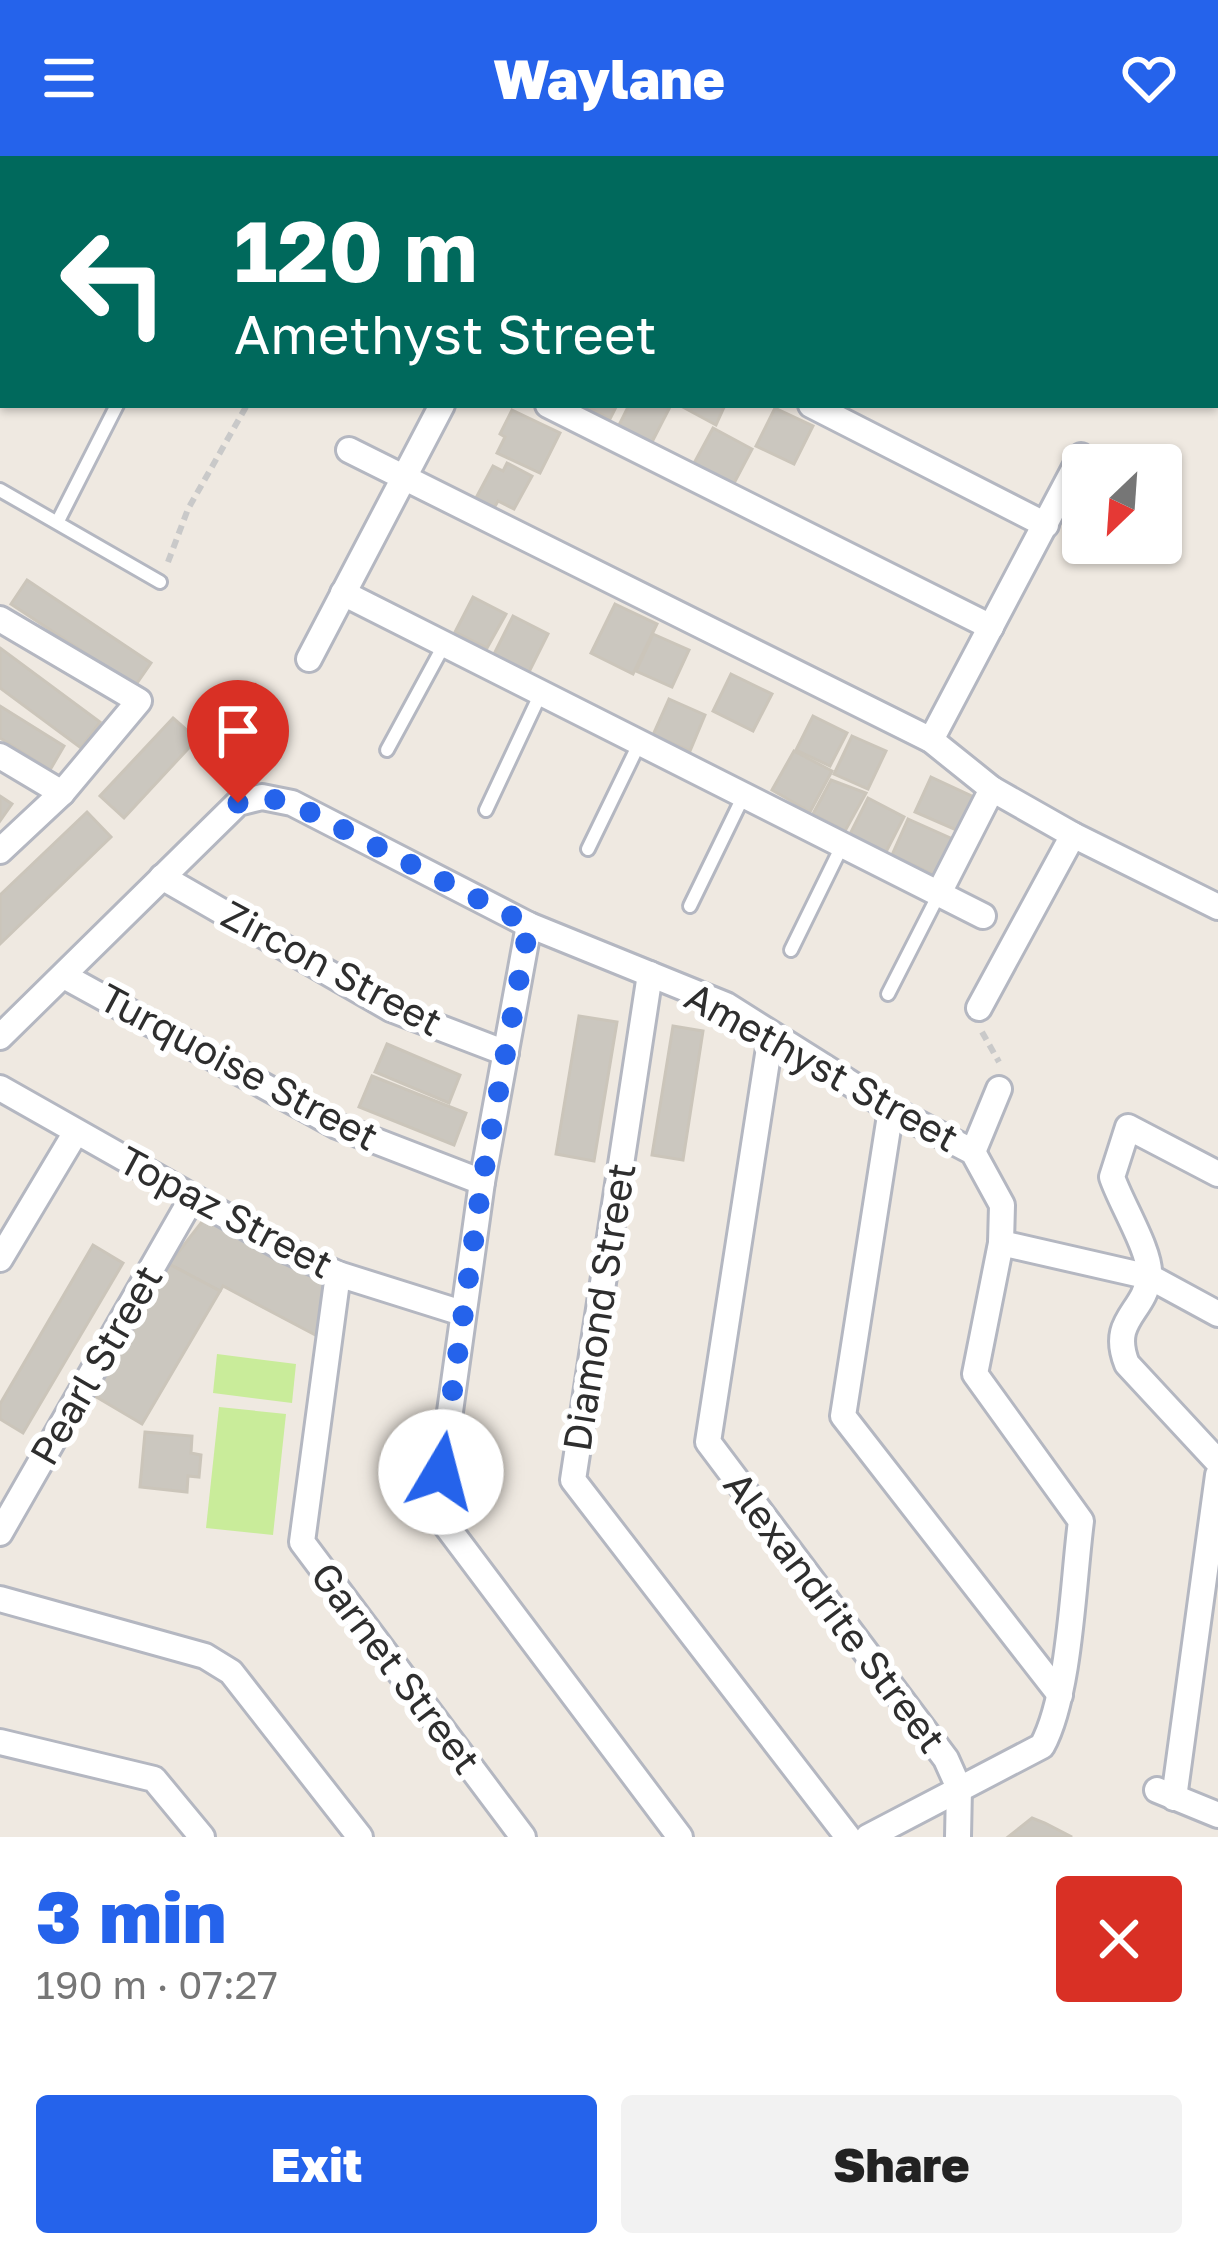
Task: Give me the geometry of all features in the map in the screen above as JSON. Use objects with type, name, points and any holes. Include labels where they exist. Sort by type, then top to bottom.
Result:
[{"type":"street","points":[[309,659],[440,408]]},
{"type":"street","points":[[554,408],[992,627]]},
{"type":"street","points":[[817,408],[1046,525]]},
{"type":"street","points":[[349,450],[932,740],[992,789],[1218,907]]},
{"type":"street","points":[[932,740],[1062,493]]},
{"type":"street","points":[[343,592],[983,916]]},
{"type":"street","points":[[0,619],[139,701],[62,793],[0,851]]},
{"type":"street","points":[[0,756],[62,793]]},
{"type":"street","points":[[939,893],[992,789]]},
{"type":"street","name":"Amethyst Street","points":[[0,1037],[238,803],[262,797],[292,803],[529,925],[726,1005],[891,1108],[973,1152],[1003,1205],[975,1374],[1081,1521],[1060,1695],[1053,1726],[1042,1746],[868,1837]]},
{"type":"street","points":[[979,1008],[1073,835]]},
{"type":"street","name":"Zircon Street","points":[[162,877],[391,1009],[506,1053]]},
{"type":"street","points":[[529,925],[482,1182],[436,1512],[680,1837]]},
{"type":"street","name":"Diamond Street","points":[[650,974],[573,1480],[848,1837]]},
{"type":"street","name":"Turquoise Street","points":[[64,976],[337,1126],[482,1182]]},
{"type":"street","name":"Alexandrite Street","points":[[771,1035],[708,1442],[946,1759],[959,1788],[958,1837]]},
{"type":"street","name":"Topaz Street","points":[[0,1088],[286,1250],[338,1274],[462,1313]]},
{"type":"street","points":[[973,1152],[999,1089]]},
{"type":"street","points":[[891,1108],[843,1416],[1060,1695]]},
{"type":"street","points":[[1218,1174],[1128,1127],[1112,1178],[1150,1277],[1120,1335],[1122,1351],[1127,1364],[1218,1462]]},
{"type":"street","points":[[0,1258],[76,1132]]},
{"type":"street","name":"Pearl Street","points":[[0,1533],[192,1198]]},
{"type":"street","points":[[1000,1243],[1150,1277],[1218,1313]]},
{"type":"street","name":"Garnet Street","points":[[338,1274],[302,1542],[523,1837]]},
{"type":"street","points":[[1218,1474],[1166,1794],[1218,1815]]},
{"type":"street","points":[[0,1598],[205,1656],[231,1672],[360,1837]]},
{"type":"street","points":[[0,1742],[154,1778],[202,1837]]},
{"type":"lane","points":[[58,520],[115,408]]},
{"type":"lane","points":[[0,490],[160,582]]},
{"type":"lane","points":[[387,749],[444,645]]},
{"type":"lane","points":[[486,810],[540,694]]},
{"type":"lane","points":[[588,849],[639,744]]},
{"type":"lane","points":[[690,906],[744,796]]},
{"type":"lane","points":[[791,950],[842,845]]},
{"type":"lane","points":[[888,994],[939,893]]},
{"type":"path","points":[[160,582],[188,509],[245,408]]},
{"type":"path","points":[[979,1008],[978,1027],[1003,1069],[999,1089]]},
{"type":"green space","points":[[217,1354],[296,1364],[292,1403],[213,1393]]},
{"type":"green space","points":[[219,1407],[286,1414],[273,1535],[206,1528]]},
{"type":"building","points":[[590,408],[616,408],[610,419]]},
{"type":"building","points":[[628,408],[669,408],[651,444],[618,427]]},
{"type":"building","points":[[685,408],[724,408],[716,425]]},
{"type":"building","points":[[775,408],[813,426],[794,464],[756,446]]},
{"type":"building","points":[[512,410],[560,433],[540,473],[497,453]]},
{"type":"building","points":[[713,428],[752,449],[731,489],[692,467]]},
{"type":"building","points":[[507,463],[532,476],[514,509],[498,501],[494,508],[476,498],[493,466],[503,471]]},
{"type":"building","points":[[27,580],[151,663],[135,686],[11,604]]},
{"type":"building","points":[[473,597],[506,614],[487,648],[455,632]]},
{"type":"building","points":[[615,604],[657,624],[633,674],[591,653]]},
{"type":"building","points":[[513,616],[548,634],[529,672],[494,654]]},
{"type":"building","points":[[653,634],[689,650],[672,687],[636,671]]},
{"type":"building","points":[[0,648],[100,722],[81,748],[0,688]]},
{"type":"building","points":[[731,674],[772,694],[753,731],[713,711]]},
{"type":"building","points":[[669,699],[705,715],[690,751],[653,735]]},
{"type":"building","points":[[0,706],[64,746],[50,770],[0,738]]},
{"type":"building","points":[[813,716],[847,733],[830,766],[796,750]]},
{"type":"building","points":[[173,718],[197,739],[124,818],[100,796]]},
{"type":"building","points":[[852,736],[886,751],[868,789],[834,774]]},
{"type":"building","points":[[794,751],[832,771],[810,812],[772,790]]},
{"type":"building","points":[[931,777],[976,798],[961,832],[915,812]]},
{"type":"building","points":[[831,780],[866,793],[845,831],[813,814]]},
{"type":"building","points":[[0,796],[12,804],[0,821]]},
{"type":"building","points":[[868,798],[904,817],[886,852],[850,834]]},
{"type":"building","points":[[87,812],[111,837],[0,944],[0,895]]},
{"type":"building","points":[[908,819],[957,841],[940,877],[892,855]]},
{"type":"building","points":[[579,1016],[617,1022],[594,1161],[556,1154]]},
{"type":"building","points":[[673,1026],[703,1031],[683,1160],[652,1155]]},
{"type":"building","points":[[387,1044],[460,1075],[449,1103],[375,1072]]},
{"type":"building","points":[[372,1076],[466,1113],[454,1145],[359,1107]]},
{"type":"building","points":[[205,1218],[329,1284],[321,1338],[223,1286],[220,1291],[169,1264]]},
{"type":"building","points":[[93,1245],[123,1263],[23,1433],[0,1419],[0,1404]]},
{"type":"building","points":[[169,1264],[220,1291],[142,1424],[93,1395]]},
{"type":"building","points":[[145,1432],[192,1436],[191,1453],[201,1455],[199,1477],[188,1476],[187,1492],[140,1487]]},
{"type":"building","points":[[1032,1818],[1045,1823],[1072,1837],[1008,1837]]},
{"type":"route","points":[[238,803],[262,797],[292,803],[529,925],[482,1182],[441,1472]]}]
